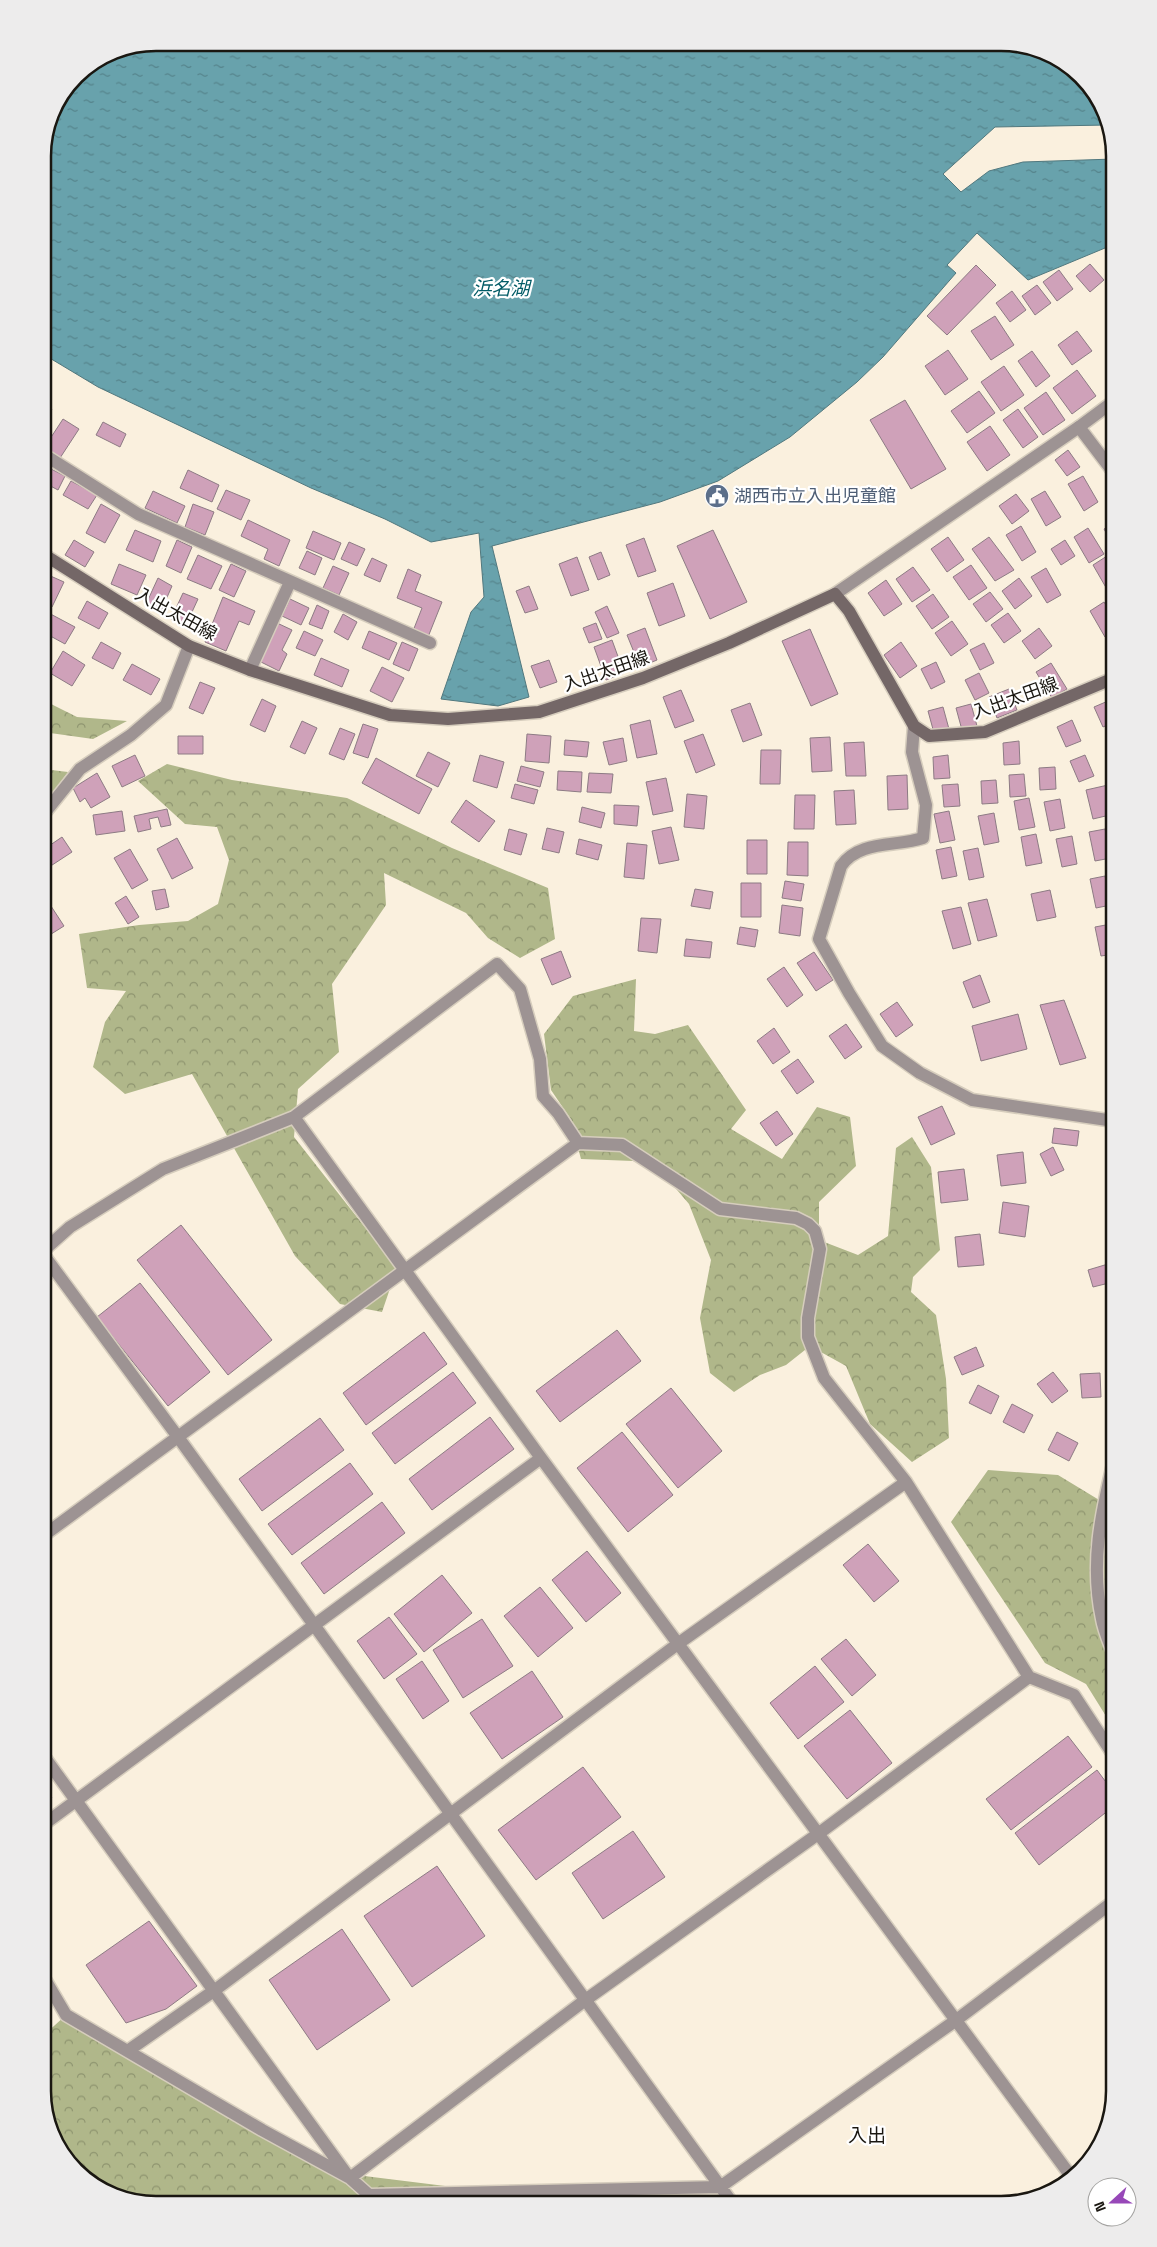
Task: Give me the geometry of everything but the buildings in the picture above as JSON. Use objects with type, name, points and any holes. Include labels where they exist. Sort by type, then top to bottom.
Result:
[{"type":"main road","name":"入出太田線","points":[[51,559],[189,646],[250,670],[390,715],[448,719],[539,712],[643,678],[729,643],[835,594]]},
{"type":"main road","points":[[835,594],[850,611],[914,726]]},
{"type":"main road","name":"入出太田線","points":[[914,726],[929,736],[985,732],[1106,681]]},
{"type":"street","points":[[835,594],[1106,407]]},
{"type":"street","points":[[1079,427],[1106,462]]},
{"type":"street","points":[[51,459],[138,514],[430,643]]},
{"type":"street","points":[[250,670],[290,582]]},
{"type":"street","points":[[51,805],[80,769],[131,735],[166,705],[189,646]]},
{"type":"street","points":[[914,726],[912,752],[926,805],[923,838],[908,843],[856,851],[847,857],[841,866],[819,939],[849,993],[882,1046],[920,1073],[972,1100],[1106,1120]]},
{"type":"street","points":[[51,1245],[70,1227],[163,1169],[294,1117],[497,964],[520,989],[540,1058],[544,1096],[578,1143]]},
{"type":"street","points":[[294,1117],[541,1458],[1068,2172]]},
{"type":"street","points":[[51,1530],[578,1143],[622,1145],[720,1208],[796,1218],[808,1224],[815,1231],[820,1249],[808,1318],[810,1346],[824,1378],[906,1482],[1029,1678],[1074,1695],[1106,1744]]},
{"type":"street","points":[[51,1263],[727,2196]]},
{"type":"street","points":[[51,1819],[541,1458]]},
{"type":"street","points":[[129,2050],[215,1990],[679,1643],[906,1482]]},
{"type":"street","points":[[1106,1498],[1098,1536],[1095,1575],[1102,1621],[1106,1632]]},
{"type":"street","points":[[350,2178],[584,2001],[818,1834],[1029,1678]]},
{"type":"street","points":[[51,1767],[350,2178],[369,2195],[720,2187],[955,2021],[1106,1908]]},
{"type":"street","points":[[51,1991],[66,2015],[129,2050],[262,2130],[350,2178]]},
{"type":"green space","points":[[51,704],[77,717],[127,721],[93,739],[51,733]]},
{"type":"green space","points":[[167,764],[232,780],[347,798],[452,848],[548,888],[555,939],[520,958],[488,938],[466,913],[384,873],[386,905],[332,984],[339,1052],[298,1089],[294,1137],[397,1268],[382,1312],[340,1304],[295,1256],[192,1074],[125,1094],[93,1067],[105,1022],[126,991],[87,988],[79,934],[139,925],[188,921],[218,904],[229,860],[217,827],[185,824],[138,781]]},
{"type":"green space","points":[[51,770],[68,772],[51,795]]},
{"type":"green space","points":[[636,979],[634,1031],[655,1034],[688,1025],[746,1110],[731,1129],[782,1159],[817,1107],[850,1117],[856,1166],[819,1202],[819,1240],[858,1255],[888,1236],[896,1148],[912,1137],[931,1167],[940,1250],[913,1277],[911,1292],[936,1315],[946,1379],[949,1438],[912,1462],[870,1424],[846,1366],[810,1346],[786,1365],[760,1375],[734,1392],[710,1373],[700,1318],[711,1260],[689,1204],[660,1170],[633,1161],[581,1159],[570,1118],[551,1090],[544,1034],[573,996]]},
{"type":"green space","points":[[988,1470],[1058,1475],[1106,1504],[1106,1716],[1086,1684],[1045,1663],[951,1522]]},
{"type":"green space","points":[[66,2015],[340,2173],[527,2196],[150,2196],[123,2190],[110,2185],[87,2170],[65,2143],[59,2131],[52,2104],[51,2029]]},
{"type":"water","name":"浜名湖","points":[[157,51],[1007,51],[1041,59],[1064,73],[1075,82],[1092,104],[1101,125],[995,127],[943,174],[961,192],[989,171],[1023,162],[1106,159],[1106,249],[1028,280],[977,233],[947,265],[956,273],[883,357],[857,382],[790,437],[718,481],[660,502],[492,546],[529,697],[498,706],[441,699],[471,612],[484,597],[479,533],[431,542],[385,519],[311,488],[98,387],[51,359],[51,150],[59,116],[77,87],[87,77],[110,62],[136,53]]},
{"type":"place","name":"湖西市立入出児童館","points":[[717,496]]},
{"type":"district","name":"入出","points":[[867,2135]]}]
